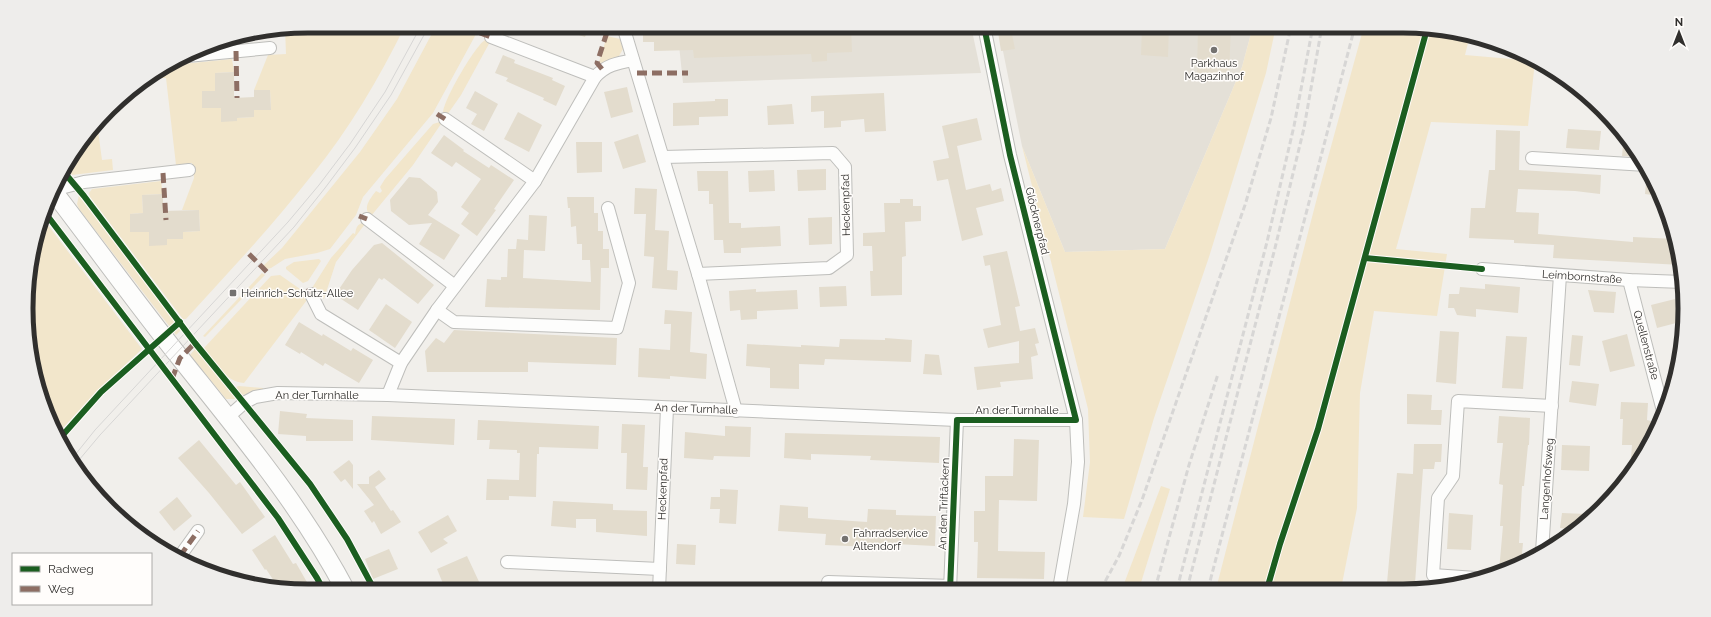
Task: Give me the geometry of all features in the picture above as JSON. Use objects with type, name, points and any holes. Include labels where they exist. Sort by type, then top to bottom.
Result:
[{"type":"main road","points":[[57,196],[180,358],[228,417],[281,488],[331,563],[342,584]]},
{"type":"street","points":[[625,33],[698,274],[736,410]]},
{"type":"street","name":"Glöcknerpfad","points":[[985,33],[1010,155],[1076,420],[1078,462],[1074,504],[1060,584]]},
{"type":"street","points":[[491,37],[595,77]]},
{"type":"street","points":[[202,55],[270,48]]},
{"type":"street","points":[[388,395],[400,363],[437,310],[534,181],[595,77],[602,69],[617,62],[633,60]]},
{"type":"street","points":[[445,119],[534,181]]},
{"type":"street","name":"Heckenpfad","points":[[663,157],[833,153],[845,167],[847,255],[830,268],[698,274]]},
{"type":"street","points":[[1532,158],[1637,164]]},
{"type":"street","points":[[61,188],[84,182],[189,170]]},
{"type":"street","points":[[437,310],[454,322],[617,328],[629,283],[608,208]]},
{"type":"street","points":[[368,219],[455,286]]},
{"type":"street","name":"Leimbornstraße","points":[[1482,269],[1629,280],[1677,282]]},
{"type":"street","name":"Langenhofsweg","points":[[1542,546],[1560,275]]},
{"type":"street","name":"Quellenstraße","points":[[1629,280],[1661,403]]},
{"type":"street","points":[[311,294],[321,314],[400,363]]},
{"type":"street","name":"An der Turnhalle","points":[[228,417],[244,403],[255,397],[278,393],[388,395],[957,420],[1076,420]]},
{"type":"street","points":[[1464,577],[1433,575],[1438,498],[1453,476],[1458,401],[1552,406]]},
{"type":"street","name":"Heckenpfad","points":[[659,584],[667,408]]},
{"type":"street","name":"An den Triftäckern","points":[[950,584],[957,420]]},
{"type":"street","points":[[182,553],[198,531]]},
{"type":"street","points":[[507,562],[660,569]]},
{"type":"street","name":"An den Triftäckern","points":[[828,582],[869,584]]},
{"type":"shaded area","points":[[401,33],[363,103],[326,158],[282,212],[186,319],[183,319],[90,197],[89,193],[92,189],[161,181],[163,194],[142,195],[143,213],[130,214],[130,232],[149,232],[149,245],[167,245],[167,239],[183,239],[183,232],[200,231],[199,210],[182,210],[194,178],[192,163],[176,165],[166,78],[157,78],[181,64],[232,59],[234,72],[215,73],[215,91],[202,91],[202,108],[221,108],[221,121],[237,121],[237,118],[254,117],[254,110],[271,110],[270,90],[254,90],[268,55],[286,54],[285,34]]},
{"type":"shaded area","points":[[432,33],[476,33],[433,113],[363,197],[356,215],[330,249],[285,259],[271,268],[267,269],[263,266],[282,248],[360,152],[397,99]]},
{"type":"shaded area","points":[[678,33],[972,33],[981,73],[683,83]]},
{"type":"shaded area","points":[[999,33],[1251,33],[1242,67],[1165,249],[1065,252],[1022,146]]},
{"type":"shaded area","points":[[1251,33],[1275,33],[1266,73],[1209,257],[1154,418],[1124,519],[1083,517],[1090,462],[1088,409],[1022,146],[1065,252],[1165,249],[1242,67]]},
{"type":"shaded area","points":[[1362,33],[1421,34],[1456,38],[1469,41],[1465,55],[1521,60],[1534,67],[1528,126],[1431,122],[1396,249],[1447,254],[1437,316],[1374,311],[1360,393],[1357,508],[1342,584],[1217,584],[1318,194]]},
{"type":"shaded area","points":[[607,36],[620,39],[623,49],[619,56],[601,63],[599,62]]},
{"type":"shaded area","points":[[485,40],[491,40],[461,95],[447,115],[443,112],[454,85],[474,52]]},
{"type":"shaded area","points":[[443,121],[413,165],[371,216],[368,213],[367,207],[371,197],[376,191],[380,193],[382,191],[380,187],[385,179],[433,124]]},
{"type":"shaded area","points":[[98,131],[102,160],[112,159],[113,170],[72,175],[70,172],[79,155]]},
{"type":"shaded area","points":[[79,195],[182,329],[176,335],[79,209],[77,204]]},
{"type":"shaded area","points":[[362,223],[365,224],[336,262],[324,299],[313,292],[312,288],[331,258],[353,233],[355,234],[357,226]]},
{"type":"shaded area","points":[[47,224],[142,349],[99,389],[61,430],[42,380],[35,344],[33,308],[35,273],[42,237]]},
{"type":"shaded area","points":[[319,259],[321,261],[308,281],[303,283],[286,269],[286,267],[294,262]]},
{"type":"shaded area","points":[[262,273],[265,275],[205,337],[203,336]]},
{"type":"shaded area","points":[[280,275],[310,296],[244,383],[237,382],[226,375],[216,365],[204,348],[271,276]]},
{"type":"shaded area","points":[[196,348],[231,391],[235,399],[226,399],[190,355]]},
{"type":"shaded area","points":[[236,387],[263,388],[263,391],[242,395]]},
{"type":"shaded area","points":[[1161,486],[1170,489],[1141,584],[1124,584]]},
{"type":"building","points":[[573,33],[586,33],[585,37]]},
{"type":"building","points":[[643,33],[851,33],[852,52],[827,53],[827,61],[812,62],[811,54],[694,58],[693,50],[654,51],[654,42],[643,42]]},
{"type":"building","points":[[998,33],[1012,33],[1015,49],[1001,51]]},
{"type":"building","points":[[1142,33],[1169,33],[1168,57],[1141,55]]},
{"type":"building","name":"Parkhaus Magazinhof","points":[[1198,33],[1231,33],[1229,75],[1197,73]]},
{"type":"building","points":[[503,55],[515,60],[514,63],[553,78],[552,80],[565,86],[556,106],[543,100],[544,98],[506,81],[508,78],[495,73]]},
{"type":"building","points":[[234,72],[234,98],[254,97],[254,90],[270,90],[271,110],[254,110],[254,117],[237,118],[237,121],[221,122],[221,108],[202,108],[202,91],[215,91],[215,73]]},
{"type":"building","points":[[627,87],[633,112],[611,118],[604,92]]},
{"type":"building","points":[[475,91],[498,104],[484,131],[471,124],[477,114],[466,108]]},
{"type":"building","points":[[884,93],[886,131],[865,132],[864,119],[841,121],[841,127],[824,128],[824,111],[811,112],[811,96]]},
{"type":"building","points":[[715,99],[728,99],[728,116],[699,117],[699,125],[673,126],[673,103],[715,101]]},
{"type":"building","points":[[792,104],[794,124],[768,125],[767,106]]},
{"type":"building","points":[[518,112],[542,125],[529,152],[504,139]]},
{"type":"building","points":[[977,118],[982,140],[957,146],[966,190],[990,184],[992,191],[1001,188],[1004,201],[976,208],[983,235],[962,241],[948,179],[937,181],[933,161],[949,158],[942,126]]},
{"type":"building","points":[[1568,129],[1601,131],[1599,150],[1566,148]]},
{"type":"building","points":[[1496,130],[1520,131],[1519,170],[1601,175],[1600,194],[1575,191],[1518,189],[1516,212],[1539,213],[1538,234],[1633,242],[1633,237],[1669,239],[1675,265],[1553,258],[1554,245],[1514,243],[1514,240],[1469,238],[1471,208],[1485,208],[1489,170],[1495,170]]},
{"type":"building","points":[[638,134],[646,162],[623,169],[614,142]]},
{"type":"building","points":[[444,135],[464,150],[463,151],[489,168],[491,165],[514,180],[494,209],[496,210],[477,236],[461,224],[469,213],[461,207],[481,179],[456,162],[452,167],[431,153]]},
{"type":"building","points":[[576,142],[602,142],[602,172],[577,173]]},
{"type":"building","points":[[1623,144],[1633,157],[1622,156]]},
{"type":"building","points":[[826,169],[826,190],[798,191],[797,170]]},
{"type":"building","points":[[774,170],[775,191],[749,192],[748,171]]},
{"type":"building","points":[[697,171],[728,171],[729,223],[741,223],[741,228],[780,226],[781,246],[741,248],[741,253],[724,253],[723,240],[714,240],[713,204],[709,204],[709,191],[698,191]]},
{"type":"building","points":[[409,177],[420,178],[437,192],[438,202],[428,215],[460,235],[444,260],[419,244],[432,223],[409,225],[391,211],[390,200]]},
{"type":"building","points":[[1646,180],[1654,195],[1645,194]]},
{"type":"building","points":[[635,188],[657,189],[655,230],[669,231],[667,270],[678,271],[677,290],[652,288],[654,257],[644,256],[646,214],[634,214]]},
{"type":"building","points":[[163,194],[163,211],[199,210],[200,231],[183,232],[183,239],[167,239],[167,245],[149,246],[149,232],[130,232],[130,214],[143,213],[142,195]]},
{"type":"building","points":[[567,197],[594,197],[594,213],[598,213],[598,231],[603,231],[603,249],[609,249],[609,268],[601,268],[600,310],[485,307],[487,279],[501,280],[501,277],[507,277],[508,249],[516,249],[517,239],[528,240],[529,215],[547,216],[545,251],[524,250],[523,278],[591,282],[590,260],[582,260],[582,244],[577,244],[576,226],[571,227],[570,208],[568,208]]},
{"type":"building","points":[[900,199],[913,199],[913,206],[921,206],[921,221],[905,222],[906,256],[902,257],[902,295],[871,296],[870,271],[873,271],[872,246],[863,246],[863,233],[885,232],[884,203],[900,203]]},
{"type":"building","points":[[832,217],[832,244],[809,245],[808,218]]},
{"type":"building","points":[[382,243],[434,285],[418,304],[384,278],[382,280],[379,278],[358,310],[335,295],[352,270],[374,245]]},
{"type":"building","points":[[1007,251],[1020,306],[1015,307],[1020,331],[1035,328],[1039,343],[1035,344],[1038,355],[1031,357],[1033,379],[1000,382],[1001,387],[977,390],[974,367],[1019,363],[1019,341],[988,348],[983,329],[1001,325],[990,265],[985,266],[983,256]]},
{"type":"building","points":[[1485,284],[1520,287],[1518,313],[1476,309],[1476,317],[1457,315],[1454,308],[1448,308],[1449,294],[1459,294],[1460,287],[1485,289]]},
{"type":"building","points":[[846,286],[847,306],[820,307],[819,287]]},
{"type":"building","points":[[756,289],[756,292],[797,290],[798,309],[757,311],[757,319],[741,320],[740,310],[730,311],[729,291]]},
{"type":"building","points":[[1588,290],[1616,292],[1614,313],[1594,312]]},
{"type":"building","points":[[1675,299],[1678,312],[1677,323],[1657,328],[1651,305]]},
{"type":"building","points":[[386,304],[412,322],[395,348],[369,330]]},
{"type":"building","points":[[665,310],[692,312],[690,352],[707,354],[706,379],[670,376],[670,379],[638,377],[639,348],[670,350],[671,324],[664,324]]},
{"type":"building","points":[[299,322],[322,336],[323,334],[351,351],[353,348],[373,360],[359,383],[325,363],[323,366],[301,352],[300,354],[285,345]]},
{"type":"building","points":[[454,330],[617,338],[616,365],[528,362],[528,372],[427,372],[425,351],[436,338],[444,343]]},
{"type":"building","points":[[1440,331],[1459,332],[1456,384],[1436,382]]},
{"type":"building","points":[[1627,334],[1635,366],[1610,372],[1602,341]]},
{"type":"building","points":[[1572,335],[1583,336],[1580,366],[1569,365]]},
{"type":"building","points":[[1506,336],[1527,337],[1523,389],[1502,388]]},
{"type":"building","points":[[885,338],[912,340],[911,362],[825,359],[824,365],[799,364],[799,389],[770,388],[770,368],[746,366],[747,344],[801,347],[801,345],[839,347],[840,339],[885,340]]},
{"type":"building","points":[[925,354],[939,355],[942,375],[923,374]]},
{"type":"building","points":[[1572,381],[1599,384],[1596,406],[1569,402]]},
{"type":"building","points":[[1407,394],[1432,395],[1431,410],[1442,410],[1441,425],[1407,424]]},
{"type":"building","points":[[1621,402],[1648,403],[1647,420],[1651,421],[1651,428],[1631,464],[1632,445],[1622,445],[1623,419],[1620,419]]},
{"type":"building","points":[[280,411],[307,414],[306,418],[353,420],[353,441],[306,441],[306,436],[278,434]]},
{"type":"building","points":[[372,416],[455,419],[454,445],[371,440]]},
{"type":"building","points":[[1499,416],[1530,418],[1529,445],[1524,486],[1522,486],[1519,543],[1523,543],[1522,557],[1499,566],[1503,526],[1500,526],[1503,485],[1499,484],[1503,443],[1497,443]]},
{"type":"building","points":[[478,420],[599,426],[598,449],[539,447],[539,454],[537,454],[536,497],[509,496],[509,500],[486,500],[487,479],[519,480],[520,453],[517,453],[517,450],[489,449],[490,440],[477,440]]},
{"type":"building","points":[[622,424],[645,425],[643,467],[648,467],[647,490],[626,489],[627,453],[621,453]]},
{"type":"building","points":[[725,426],[751,427],[750,457],[714,456],[713,460],[684,458],[685,432],[725,436]]},
{"type":"building","points":[[785,433],[940,437],[939,463],[870,460],[871,456],[811,454],[811,460],[784,458]]},
{"type":"building","points":[[1014,439],[1039,440],[1037,501],[999,500],[998,551],[1045,552],[1044,579],[977,578],[978,542],[974,542],[974,511],[985,511],[985,476],[1013,476]]},
{"type":"building","points":[[199,440],[236,485],[240,482],[265,517],[242,534],[178,458]]},
{"type":"building","points":[[1414,444],[1442,444],[1441,462],[1435,462],[1434,469],[1423,469],[1415,583],[1387,583],[1397,473],[1413,474]]},
{"type":"building","points":[[1562,445],[1590,446],[1589,471],[1561,470]]},
{"type":"building","points":[[349,460],[353,465],[353,489],[345,479],[341,482],[333,472]]},
{"type":"building","points":[[379,470],[386,479],[375,487],[391,511],[393,510],[401,522],[381,534],[374,521],[372,523],[364,511],[374,505],[357,484],[369,484],[369,477]]},
{"type":"building","points":[[720,489],[738,490],[736,524],[719,523],[720,509],[710,509],[711,497],[720,497]]},
{"type":"building","points":[[177,497],[192,516],[174,531],[159,512]]},
{"type":"building","points":[[553,501],[613,504],[613,510],[647,511],[647,536],[596,532],[596,519],[576,519],[576,528],[551,526]]},
{"type":"building","points":[[780,505],[808,507],[808,518],[867,522],[868,509],[896,510],[896,515],[936,516],[935,546],[895,544],[895,548],[825,545],[826,534],[778,531]]},
{"type":"building","points":[[1449,513],[1473,515],[1471,550],[1447,549]]},
{"type":"building","points":[[1562,513],[1586,514],[1568,529],[1560,528]]},
{"type":"building","points":[[448,515],[457,531],[443,539],[448,543],[431,553],[418,532]]},
{"type":"building","points":[[275,535],[293,564],[296,563],[308,584],[275,582],[252,550]]},
{"type":"building","points":[[677,544],[696,545],[695,565],[676,564]]},
{"type":"building","points":[[389,549],[398,569],[373,579],[365,559]]},
{"type":"building","points":[[467,556],[480,584],[443,584],[437,569]]},
{"type":"tram line","points":[[75,455],[95,430],[288,222],[319,185],[350,144],[385,92],[417,33]]},
{"type":"tram line","points":[[78,461],[100,435],[294,227],[355,148],[391,95],[425,33]]},
{"type":"railway","points":[[1104,584],[1119,556],[1142,500],[1245,205],[1271,118],[1289,33]]},
{"type":"railway","points":[[1178,584],[1267,242],[1294,126],[1312,33]]},
{"type":"railway","points":[[1188,584],[1275,248],[1304,128],[1321,33]]},
{"type":"railway","points":[[1209,584],[1353,33]]},
{"type":"railway","points":[[1156,584],[1189,465],[1218,374]]},
{"type":"marked path","points":[[480,33],[491,37]]},
{"type":"marked path","points":[[602,69],[597,63],[607,33]]},
{"type":"marked path","points":[[236,51],[237,98]]},
{"type":"marked path","points":[[637,73],[688,73]]},
{"type":"marked path","points":[[437,114],[445,119]]},
{"type":"marked path","points":[[163,173],[166,220]]},
{"type":"marked path","points":[[359,216],[367,219]]},
{"type":"marked path","points":[[249,254],[269,274]]},
{"type":"marked path","points":[[306,290],[311,294]]},
{"type":"marked path","points":[[172,379],[180,358],[195,343],[196,340]]},
{"type":"marked path","points":[[182,553],[198,531]]},
{"type":"cycle path","points":[[950,584],[957,420],[1076,420],[1010,155],[985,33]]},
{"type":"cycle path","points":[[1268,584],[1318,429],[1426,34]]},
{"type":"cycle path","points":[[67,176],[195,343],[310,484],[347,539],[371,584]]},
{"type":"cycle path","points":[[49,218],[278,518],[320,584]]},
{"type":"cycle path","points":[[1365,258],[1482,269]]},
{"type":"cycle path","points":[[63,434],[101,392],[180,322]]},
{"type":"place","name":"Parkhaus Magazinhof","points":[[1214,50]]},
{"type":"place","name":"Heinrich-Schütz-Allee","points":[[233,293]]},
{"type":"place","name":"Fahrradservice Altendorf","points":[[845,539]]}]
